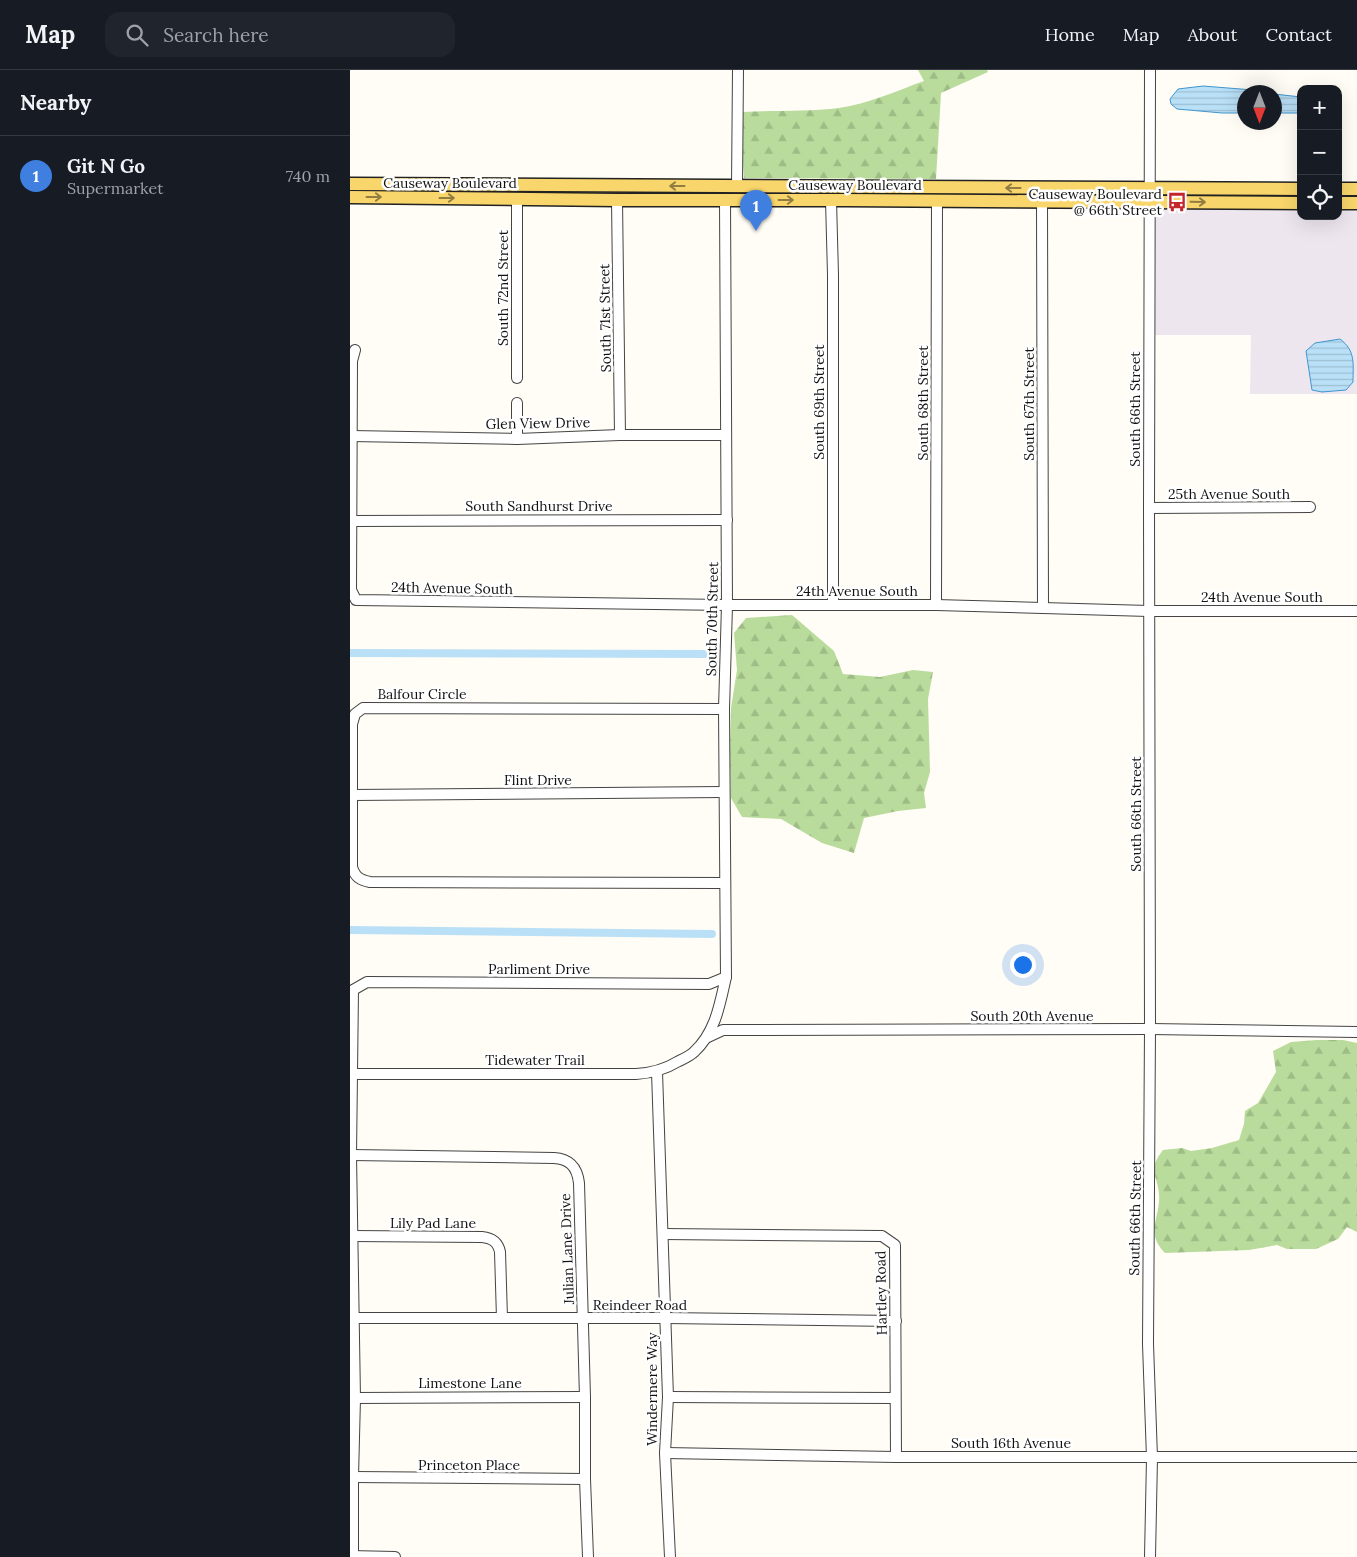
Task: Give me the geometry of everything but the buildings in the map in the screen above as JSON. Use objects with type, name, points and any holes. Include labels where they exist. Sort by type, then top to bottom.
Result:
[{"type":"main road","name":"Causeway Boulevard","points":[[350,184],[399,191],[517,198],[618,200],[1042,201],[1297,189]]},
{"type":"main road","name":"Causeway Boulevard","points":[[350,197],[399,191],[731,186],[1149,195],[1238,202],[1297,202]]},
{"type":"main road","points":[[731,186],[732,200]]},
{"type":"main road","points":[[1342,189],[1357,189]]},
{"type":"main road","points":[[1238,202],[1256,196],[1286,196],[1297,190]]},
{"type":"main road","points":[[1342,203],[1357,203]]},
{"type":"street","points":[[731,186],[738,70]]},
{"type":"street","name":"South 66th Street","points":[[1150,70],[1150,1029],[1148,1344],[1152,1458],[1150,1557]]},
{"type":"street","name":"South 72nd Street","points":[[517,198],[517,378]]},
{"type":"street","name":"South 71st Street","points":[[618,200],[620,435]]},
{"type":"street","name":"South 70th Street","points":[[708,1036],[718,1012],[726,977],[724,709],[727,606],[726,435],[732,200]]},
{"type":"street","name":"South 69th Street","points":[[831,200],[833,294],[833,605]]},
{"type":"street","name":"South 68th Street","points":[[936,605],[937,200]]},
{"type":"street","name":"South 67th Street","points":[[1042,201],[1043,608]]},
{"type":"street","points":[[351,521],[352,361],[355,350]]},
{"type":"street","points":[[517,403],[517,438]]},
{"type":"street","name":"Glen View Drive","points":[[351,436],[517,438],[620,435],[726,435]]},
{"type":"street","name":"25th Avenue South","points":[[1149,508],[1310,507]]},
{"type":"street","name":"South Sandhurst Drive","points":[[351,521],[727,520]]},
{"type":"street","name":"24th Avenue South","points":[[351,521],[351,590],[356,600],[727,606],[936,605],[1149,611],[1357,612]]},
{"type":"street","name":"Balfour Circle","points":[[724,709],[363,708],[355,714],[352,724],[352,867],[356,877],[366,881],[724,882]]},
{"type":"street","name":"Flint Drive","points":[[352,795],[724,792]]},
{"type":"street","name":"Parliment Drive","points":[[351,1074],[353,990],[367,982],[709,984],[726,977]]},
{"type":"street","name":"South 20th Avenue","points":[[708,1036],[723,1030],[1150,1029],[1357,1032]]},
{"type":"street","name":"Tidewater Trail","points":[[351,1074],[636,1074],[657,1072],[693,1053],[708,1036]]},
{"type":"street","name":"Windermere Way","points":[[657,1072],[668,1397],[666,1453],[670,1557]]},
{"type":"street","points":[[351,1074],[355,1398],[352,1556],[395,1557]]},
{"type":"street","name":"Julian Lane Drive","points":[[351,1155],[562,1158],[570,1162],[576,1170],[579,1182],[588,1557]]},
{"type":"street","name":"Hartley Road","points":[[663,1234],[882,1236],[896,1245],[896,1457]]},
{"type":"street","name":"Lily Pad Lane","points":[[352,1236],[482,1237],[492,1239],[497,1243],[500,1252],[502,1318]]},
{"type":"street","name":"Reindeer Road","points":[[354,1318],[665,1318],[896,1321]]},
{"type":"street","name":"Limestone Lane","points":[[355,1398],[585,1397]]},
{"type":"street","points":[[668,1397],[895,1398]]},
{"type":"street","name":"South 16th Avenue","points":[[666,1453],[896,1457],[1357,1457]]},
{"type":"street","name":"Princeton Place","points":[[353,1478],[585,1479]]},
{"type":"shaded area","points":[[1163,206],[1297,211],[1297,220],[1342,220],[1342,210],[1357,211],[1357,394],[1250,394],[1251,335],[1151,335],[1154,208]]},
{"type":"green space","points":[[918,70],[987,70],[988,72],[941,93],[936,179],[744,178],[742,149],[743,112],[815,110],[861,104],[924,81]]},
{"type":"green space","points":[[792,615],[834,651],[843,674],[880,677],[913,670],[933,672],[928,699],[930,772],[924,793],[926,808],[864,818],[854,853],[822,843],[781,819],[742,817],[731,798],[731,708],[737,670],[734,633],[746,618]]},
{"type":"green space","points":[[1343,1040],[1357,1043],[1357,1232],[1347,1227],[1338,1239],[1316,1249],[1287,1249],[1277,1245],[1249,1250],[1165,1253],[1155,1238],[1154,1231],[1159,1202],[1154,1172],[1158,1157],[1163,1150],[1182,1148],[1191,1151],[1212,1148],[1239,1140],[1244,1124],[1245,1111],[1258,1103],[1276,1072],[1273,1051],[1291,1042]]},
{"type":"water","points":[[1203,86],[1237,89],[1237,113],[1177,109],[1171,104],[1170,99],[1178,89]]},
{"type":"water","points":[[1282,95],[1297,97],[1297,113],[1282,113]]},
{"type":"water","points":[[1340,339],[1349,348],[1351,353],[1353,382],[1346,390],[1322,392],[1312,390],[1306,351],[1315,343]]},
{"type":"waterway","points":[[350,653],[710,654]]},
{"type":"waterway","points":[[350,930],[712,934]]},
{"type":"place","name":"Causeway Boulevard @ 66th Street","points":[[1177,202]]},
{"type":"place","name":"Git N Go","points":[[756,231]]}]
